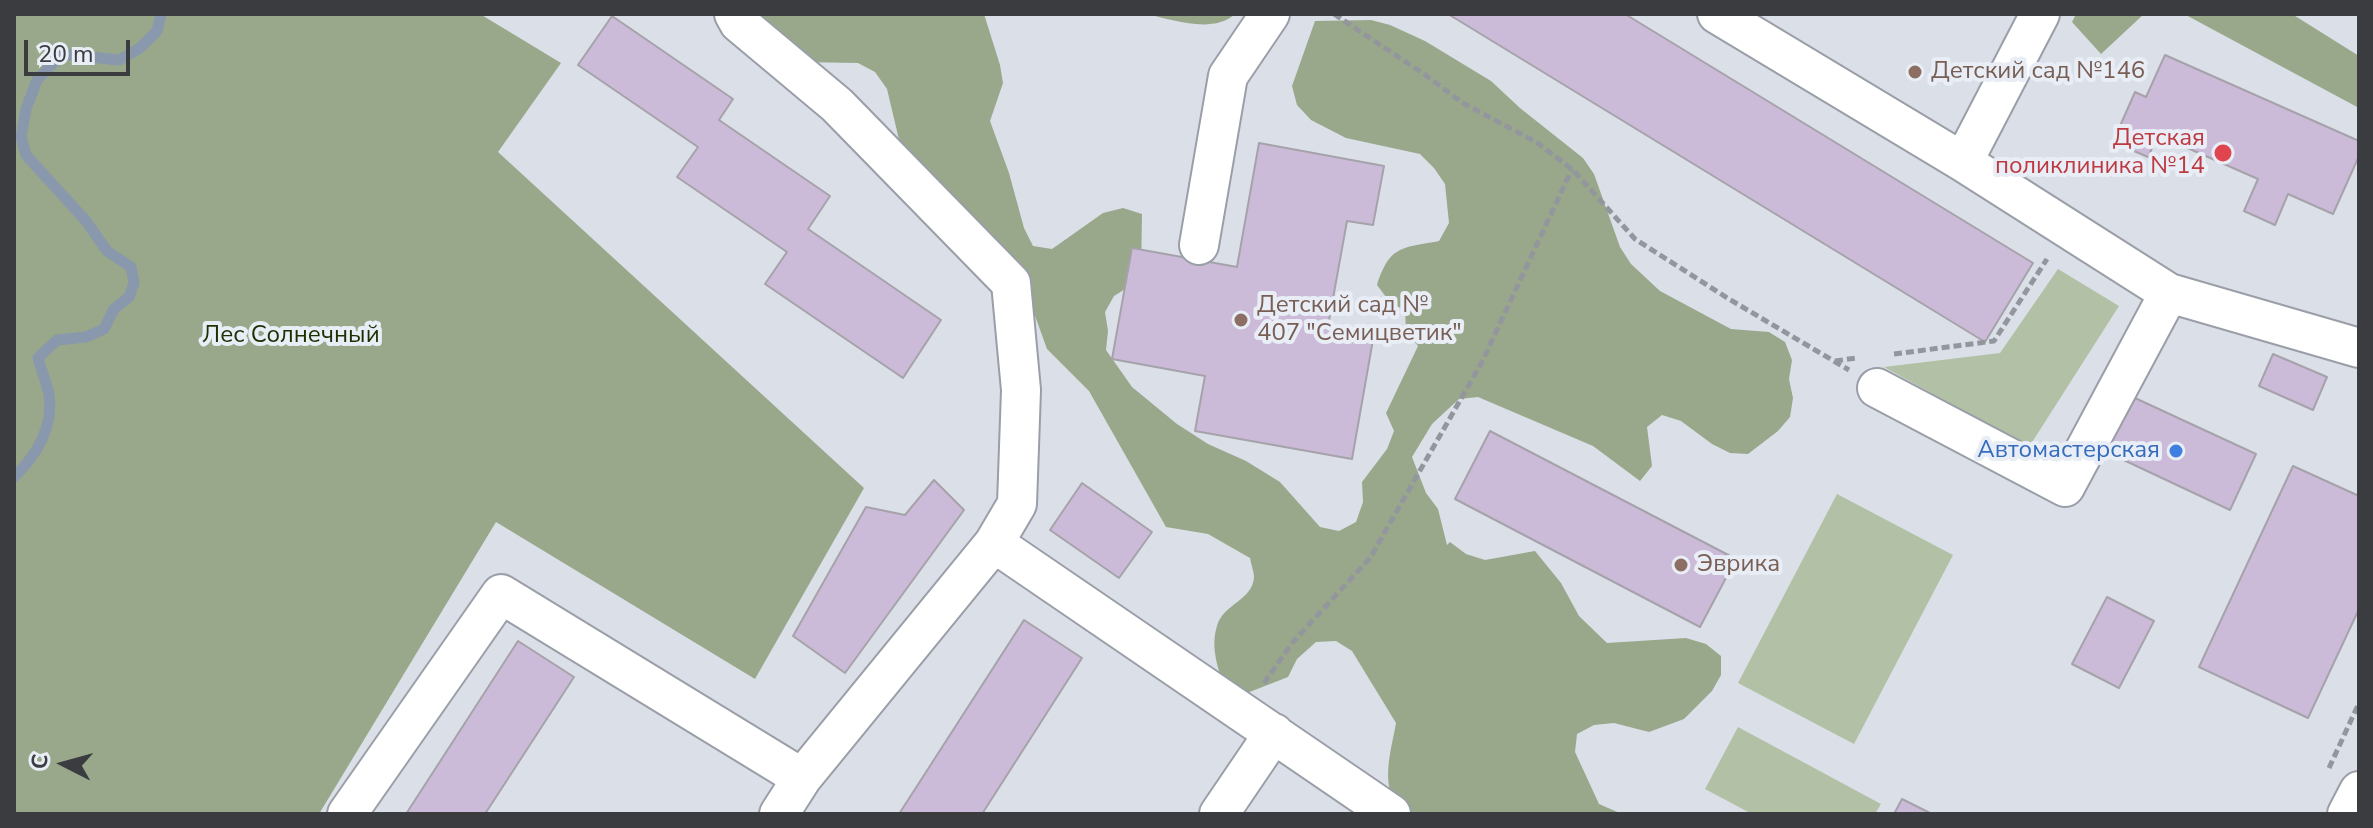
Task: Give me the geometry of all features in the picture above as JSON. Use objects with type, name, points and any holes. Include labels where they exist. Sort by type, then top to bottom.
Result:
[{"type":"street","points":[[734,14],[739,23],[837,105],[1011,283],[1021,390],[1017,504],[994,543],[802,778],[779,814]]},
{"type":"street","points":[[1199,245],[1228,76],[1270,14]]},
{"type":"street","points":[[1717,14],[1963,162],[2169,293],[2359,348]]},
{"type":"street","points":[[1963,162],[2040,14]]},
{"type":"street","points":[[1870,373],[2065,487],[2169,293]]},
{"type":"street","points":[[994,543],[1391,814]]},
{"type":"street","points":[[347,814],[501,594],[802,778]]},
{"type":"street","points":[[1219,814],[1274,733]]},
{"type":"street","points":[[2342,783],[2347,814]]},
{"type":"path","points":[[1334,14],[1463,103],[1536,142],[1572,169],[1635,239],[1834,361],[1870,373]]},
{"type":"path","points":[[1263,685],[1293,642],[1370,558],[1482,362],[1572,169]]},
{"type":"path","points":[[1893,354],[1994,341],[2067,228]]},
{"type":"path","points":[[1834,361],[1870,373]]},
{"type":"path","points":[[2342,783],[2359,703]]},
{"type":"green space","name":"Лес Солнечный","points":[[14,14],[480,14],[561,63],[498,152],[864,488],[755,679],[496,522],[319,814],[14,814]]},
{"type":"green space","points":[[750,14],[984,14],[1003,83],[990,121],[1024,228],[1033,246],[1052,249],[1103,213],[1123,208],[1142,214],[1141,271],[1130,286],[1114,296],[1105,312],[1108,331],[1106,350],[1132,387],[1177,424],[1208,444],[1246,461],[1280,482],[1320,527],[1339,531],[1356,522],[1363,502],[1362,482],[1387,449],[1394,431],[1386,413],[1418,346],[1406,331],[1405,311],[1389,301],[1377,285],[1382,272],[1387,262],[1399,251],[1439,241],[1449,223],[1445,184],[1420,154],[1346,138],[1311,120],[1297,105],[1292,86],[1315,21],[1371,20],[1390,25],[1425,41],[1491,81],[1583,158],[1594,174],[1620,247],[1631,264],[1660,291],[1731,329],[1769,332],[1785,342],[1792,360],[1790,417],[1778,431],[1748,454],[1730,453],[1681,421],[1662,415],[1647,427],[1652,466],[1640,481],[1593,446],[1478,397],[1459,399],[1432,424],[1412,457],[1426,493],[1438,509],[1447,545],[1450,542],[1466,554],[1485,560],[1535,551],[1561,583],[1579,616],[1607,643],[1686,638],[1706,644],[1721,656],[1721,675],[1712,691],[1684,719],[1649,732],[1614,723],[1594,725],[1577,734],[1575,752],[1599,804],[1622,814],[1410,814],[1395,802],[1389,784],[1396,723],[1352,651],[1336,641],[1316,642],[1297,659],[1288,677],[1229,700],[1217,663],[1215,635],[1225,612],[1252,585],[1254,575],[1250,558],[1208,534],[1166,527],[1089,391],[1047,349],[1030,293],[901,148],[887,89],[875,72],[858,63],[800,62]]},
{"type":"green space","points":[[1147,14],[1235,14],[1226,20],[1204,24]]},
{"type":"green space","points":[[2076,14],[2144,14],[2101,54],[2072,22]]},
{"type":"green space","points":[[2184,14],[2292,14],[2359,56],[2359,108]]},
{"type":"green space","points":[[2058,269],[2119,306],[2029,447],[1884,367],[2000,353]]},
{"type":"green space","points":[[1837,494],[1953,555],[1854,744],[1738,683]]},
{"type":"green space","points":[[1738,727],[1881,804],[1875,814],[1752,814],[1705,789]]},
{"type":"building","points":[[1448,14],[1625,14],[2033,263],[1985,342]]},
{"type":"building","points":[[612,16],[733,99],[719,120],[830,196],[808,229],[941,320],[903,378],[765,284],[787,252],[677,177],[698,147],[578,65]]},
{"type":"building","points":[[2165,55],[2359,141],[2359,156],[2333,214],[2288,194],[2275,225],[2244,211],[2258,179],[2158,135],[2148,157],[2113,142],[2135,92],[2146,97]]},
{"type":"building","points":[[1259,143],[1384,166],[1373,225],[1347,221],[1328,326],[1374,334],[1352,459],[1195,431],[1205,376],[1112,359],[1132,248],[1237,267]]},
{"type":"building","points":[[2273,354],[2327,377],[2313,410],[2259,386]]},
{"type":"building","name":"Автомастерская","points":[[2122,392],[2256,454],[2230,510],[2096,447]]},
{"type":"building","points":[[1490,431],[1736,559],[1700,627],[1455,499]]},
{"type":"building","points":[[2293,466],[2359,496],[2359,609],[2308,718],[2199,667]]},
{"type":"building","points":[[934,480],[964,510],[845,673],[793,636],[866,507],[905,515]]},
{"type":"building","points":[[1082,483],[1152,532],[1119,578],[1050,530]]},
{"type":"building","points":[[2107,597],[2154,621],[2119,688],[2072,664]]},
{"type":"building","points":[[1024,620],[1082,658],[982,814],[899,814]]},
{"type":"building","points":[[518,641],[574,677],[485,814],[406,814]]},
{"type":"building","points":[[1902,799],[1932,814],[1894,814]]},
{"type":"waterway","points":[[14,477],[42,440],[49,418],[49,395],[38,358],[57,340],[86,337],[104,329],[114,309],[129,297],[134,283],[131,267],[107,251],[86,221],[26,155],[21,137],[26,109],[37,80],[62,54],[119,60],[140,48],[157,31],[161,14]]},
{"type":"place","name":"Детский сад №146","points":[[1915,72]]},
{"type":"place","name":"Детская поликлиника №14","points":[[2223,153]]},
{"type":"place","name":"Детский сад № 407 \"Семицветик\"","points":[[1241,320]]},
{"type":"place","name":"Автомастерская","points":[[2176,451]]},
{"type":"place","name":"Эврика","points":[[1681,565]]}]
